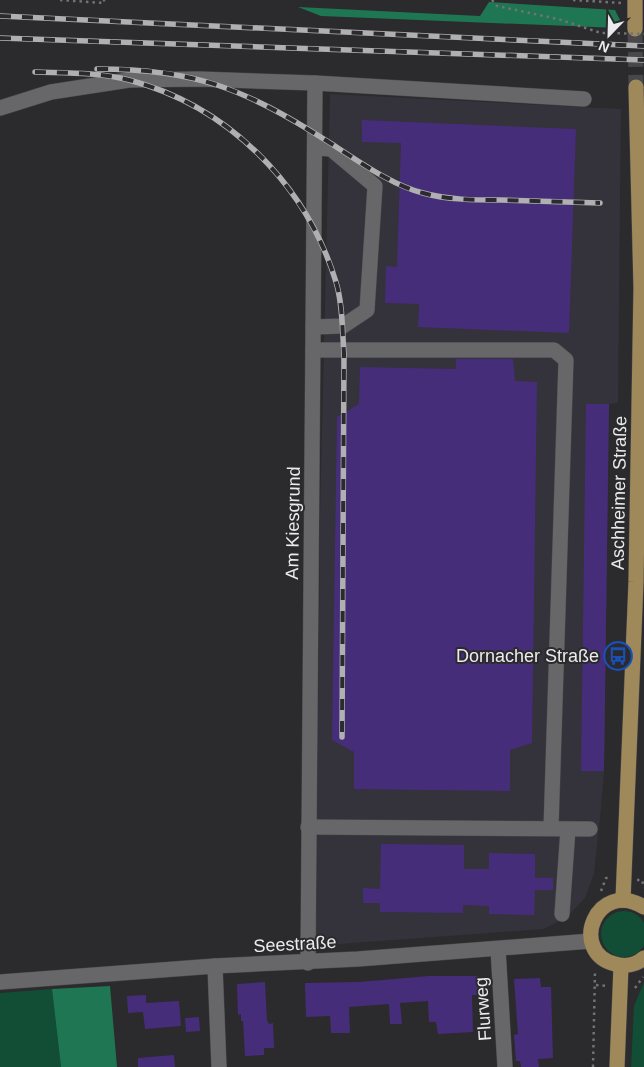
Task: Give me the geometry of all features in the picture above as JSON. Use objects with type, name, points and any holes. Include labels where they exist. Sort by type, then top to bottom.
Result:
[{"type":"main road","points":[[634,0],[640,32]]},
{"type":"main road","name":"Aschheimer Straße","points":[[623,900],[641,441],[641,288],[636,87]]},
{"type":"main road","points":[[644,907],[634,902],[614,901],[598,912],[593,921],[592,941],[602,958],[621,966],[631,965],[644,958]]},
{"type":"main road","points":[[617,1067],[621,966]]},
{"type":"street","points":[[0,108],[51,92],[129,80],[199,79],[315,83],[584,99]]},
{"type":"street","name":"Am Kiesgrund","points":[[308,963],[316,148],[315,83]]},
{"type":"street","points":[[313,328],[343,326],[367,310],[375,186],[331,149],[316,148]]},
{"type":"street","points":[[313,350],[554,350],[566,360],[551,828]]},
{"type":"street","points":[[308,827],[590,829]]},
{"type":"street","points":[[562,914],[568,828]]},
{"type":"street","name":"Seestraße","points":[[0,982],[216,966],[308,963],[592,941]]},
{"type":"street","name":"Flurweg","points":[[498,949],[505,1067]]},
{"type":"street","points":[[216,966],[219,1067]]},
{"type":"path","points":[[60,0],[104,3],[104,0]]},
{"type":"path","points":[[492,0],[497,6],[558,19],[602,33],[640,32]]},
{"type":"path","points":[[573,0],[616,3]]},
{"type":"path","points":[[642,880],[644,888]]},
{"type":"path","points":[[591,966],[595,971],[596,985],[593,1067]]},
{"type":"shaded area","points":[[330,94],[621,109],[618,403],[609,404],[604,771],[601,808],[594,874],[585,898],[567,917],[544,929],[326,945],[316,936],[320,513]]},
{"type":"green space","points":[[489,2],[615,10],[622,24],[618,28],[321,16],[298,7],[480,16]]},
{"type":"green space","points":[[624,911],[637,915],[643,921],[647,934],[643,947],[637,953],[624,957],[611,953],[605,947],[601,934],[605,921],[611,915]]},
{"type":"green space","points":[[644,982],[644,1067],[631,1067],[634,1006]]},
{"type":"green space","points":[[110,986],[117,1067],[61,1067],[52,989]]},
{"type":"green space","points":[[52,989],[61,1067],[0,1067],[0,993]]},
{"type":"building","points":[[362,120],[576,129],[569,333],[418,327],[419,304],[385,303],[386,266],[397,267],[401,143],[362,142]]},
{"type":"building","points":[[456,359],[513,359],[515,381],[537,382],[532,743],[510,750],[510,791],[354,789],[354,752],[332,740],[337,417],[359,404],[360,367],[456,369]]},
{"type":"building","points":[[586,404],[609,404],[604,771],[581,771]]},
{"type":"building","points":[[381,844],[464,845],[464,869],[489,869],[489,853],[535,854],[535,878],[553,878],[553,890],[535,890],[534,915],[489,914],[489,906],[463,905],[463,913],[380,912],[380,903],[363,903],[363,888],[380,889]]},
{"type":"building","points":[[429,976],[478,976],[478,995],[472,995],[473,1032],[438,1034],[436,1022],[429,1022],[428,1001],[400,1003],[402,1024],[390,1024],[389,1004],[349,1007],[350,1033],[331,1033],[330,1016],[306,1017],[305,983],[359,982]]},
{"type":"building","points":[[540,978],[541,987],[551,987],[553,1058],[538,1059],[539,1067],[521,1067],[520,1061],[516,1061],[514,1035],[518,1034],[514,979]]},
{"type":"building","points":[[265,982],[267,1020],[269,1024],[273,1023],[274,1048],[264,1048],[264,1055],[245,1056],[243,1021],[241,1021],[241,1014],[238,1015],[237,984]]},
{"type":"building","points":[[146,995],[146,1003],[179,1001],[181,1026],[145,1029],[143,1012],[128,1013],[127,996]]},
{"type":"building","points":[[199,1017],[200,1031],[186,1032],[185,1018]]},
{"type":"building","points":[[174,1055],[175,1067],[138,1067],[138,1058]]},
{"type":"tunnel","points":[[635,29],[636,87]]},
{"type":"railway","points":[[0,16],[644,46]]},
{"type":"railway","points":[[0,38],[644,60]]},
{"type":"railway","points":[[97,69],[132,70],[192,78],[244,95],[297,123],[386,178],[423,193],[462,199],[600,203]]},
{"type":"railway","points":[[35,72],[94,74],[117,77],[165,92],[199,109],[230,130],[258,154],[283,182],[305,213],[323,246],[338,291],[344,353],[342,737]]},
{"type":"place","name":"Dornacher Straße","points":[[618,656]]}]
